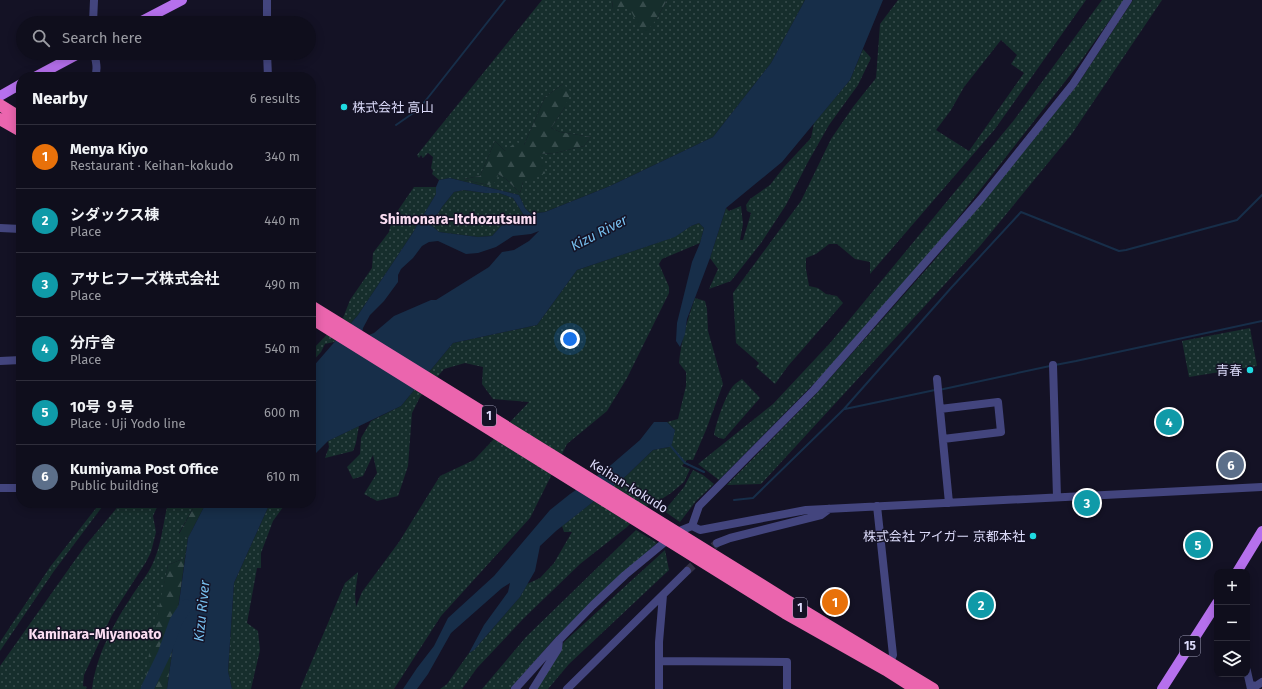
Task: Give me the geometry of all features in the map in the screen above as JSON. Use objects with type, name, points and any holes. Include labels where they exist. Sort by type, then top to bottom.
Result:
[{"type":"highway","points":[[0,105],[16,115]]},
{"type":"highway","points":[[0,119],[16,128]]},
{"type":"highway","name":"Keihan-kokudo","points":[[316,309],[668,533],[785,613],[886,670],[903,686],[916,689]]},
{"type":"highway","name":"Keihan-kokudo","points":[[316,321],[668,533],[786,600],[933,689]]},
{"type":"main road","points":[[151,16],[182,0]]},
{"type":"main road","points":[[44,72],[67,60]]},
{"type":"main road","points":[[0,96],[16,87]]},
{"type":"main road","points":[[1239,569],[1262,531]]},
{"type":"main road","name":"15","points":[[1162,689],[1216,605]]},
{"type":"street","points":[[93,16],[94,0]]},
{"type":"street","points":[[267,0],[267,16]]},
{"type":"street","points":[[692,526],[699,506],[814,390],[981,199],[1073,84],[1128,0]]},
{"type":"street","points":[[96,60],[97,72]]},
{"type":"street","points":[[268,60],[268,72]]},
{"type":"street","points":[[0,228],[16,229]]},
{"type":"street","points":[[0,361],[16,360]]},
{"type":"street","points":[[1053,366],[1057,497]]},
{"type":"street","points":[[937,379],[949,503]]},
{"type":"street","points":[[940,409],[998,402],[1001,432],[943,439]]},
{"type":"street","points":[[515,689],[593,605],[626,575],[668,533],[692,526],[700,530],[793,512],[829,509],[1262,487]]},
{"type":"street","points":[[0,488],[16,488]]},
{"type":"street","points":[[877,506],[893,655],[890,662]]},
{"type":"street","points":[[717,542],[821,515],[829,509]]},
{"type":"street","points":[[568,689],[686,571]]},
{"type":"street","points":[[659,689],[659,642],[663,595]]},
{"type":"street","points":[[533,689],[558,649],[559,640]]},
{"type":"street","points":[[659,661],[787,662],[787,689]]},
{"type":"street","points":[[1250,676],[1256,686]]},
{"type":"green space","points":[[542,0],[612,0],[613,9],[630,8],[635,17],[656,20],[667,0],[805,0],[771,63],[713,137],[610,186],[545,212],[531,214],[525,208],[519,195],[450,178],[439,180],[432,174],[433,171],[431,168],[433,157],[428,153],[423,158],[421,155],[419,158],[417,155]],"holes":[[[563,84],[565,107],[551,128],[560,132],[591,137],[584,146],[555,153],[540,154],[523,182],[520,193],[506,179],[498,174],[489,185],[464,180],[480,176],[495,141],[505,151],[524,145],[545,97]]]},
{"type":"green space","points":[[612,0],[667,0],[656,20],[646,32],[640,29],[630,9],[613,9]]},
{"type":"green space","points":[[898,0],[1086,0],[995,129],[870,274],[870,262],[855,259],[837,244],[829,244],[816,254],[806,258],[809,286],[818,288],[826,294],[837,296],[843,303],[788,366],[775,384],[756,367],[759,363],[736,343],[733,293],[801,201],[831,139],[853,107],[876,78],[880,24]],"holes":[[[1001,40],[1017,55],[1011,64],[1024,73],[969,151],[936,130],[951,110],[964,87]]]},
{"type":"green space","points":[[1102,0],[1124,0],[1078,65],[922,264],[855,342],[719,480],[698,464],[773,404],[831,342],[1014,120]]},
{"type":"green space","points":[[1133,0],[1162,0],[1071,135],[980,246],[761,484],[727,485],[816,394],[932,263],[1078,84]]},
{"type":"green space","points":[[863,49],[871,58],[858,85],[829,125],[786,205],[761,243],[731,281],[709,289],[718,269],[710,258],[726,208],[729,211],[741,206],[743,224],[740,240],[743,240],[751,213],[747,211],[746,205],[750,199],[770,185],[784,167],[811,138],[814,123],[850,80]]},
{"type":"green space","points":[[563,84],[571,92],[565,107],[551,128],[560,132],[591,137],[584,146],[555,153],[540,154],[546,173],[523,182],[520,193],[506,179],[498,174],[496,182],[489,185],[464,180],[480,176],[495,141],[505,151],[516,142],[524,145],[545,97]]},
{"type":"green space","points":[[414,187],[436,187],[436,194],[412,234],[358,315],[334,342],[325,344],[316,358],[316,346],[343,318],[350,300],[372,268],[373,253],[389,232],[392,219]]},
{"type":"green space","points":[[464,190],[499,193],[513,198],[525,217],[513,223],[503,224],[492,236],[478,237],[439,232],[431,225],[442,207],[454,192]]},
{"type":"green space","points":[[699,223],[704,228],[700,243],[662,259],[659,264],[669,287],[669,293],[627,378],[607,411],[567,444],[530,518],[441,616],[394,689],[300,689],[345,583],[358,572],[355,594],[356,607],[362,592],[399,542],[440,476],[474,460],[529,402],[493,399],[482,384],[483,367],[465,363],[444,369],[420,397],[412,413],[408,466],[398,496],[377,501],[364,494],[377,473],[373,455],[363,476],[353,479],[347,467],[360,454],[361,438],[371,421],[401,406],[453,343],[537,325],[577,270],[674,237],[691,226]]},
{"type":"green space","points":[[695,298],[705,301],[708,331],[723,384],[693,460],[687,460],[682,466],[690,469],[684,482],[654,504],[648,505],[627,527],[580,564],[524,618],[477,668],[462,689],[440,689],[447,684],[469,653],[474,650],[520,597],[527,584],[540,578],[554,563],[572,532],[564,532],[562,526],[626,476],[653,450],[669,447],[675,430],[667,422],[678,419],[686,386],[686,372],[679,363],[681,346]]},
{"type":"green space","points":[[1250,328],[1257,366],[1189,377],[1182,341]]},
{"type":"green space","points":[[742,379],[760,398],[724,439],[719,438],[714,435],[722,408],[731,389]]},
{"type":"green space","points":[[359,426],[353,451],[325,458],[329,447],[328,441]]},
{"type":"green space","points":[[693,470],[703,475],[714,484],[696,501],[680,522],[664,511],[684,487]]},
{"type":"green space","points":[[96,508],[101,508],[54,571],[0,651],[0,642],[50,567]]},
{"type":"green space","points":[[117,508],[157,508],[153,516],[156,532],[151,552],[112,615],[84,675],[83,686],[87,687],[86,689],[0,689],[0,666],[85,546]]},
{"type":"green space","points":[[167,508],[193,508],[179,533],[188,538],[185,558],[168,565],[145,683],[155,689],[92,689],[97,665],[111,631],[123,609],[153,563]]},
{"type":"green space","points":[[193,508],[203,508],[188,538],[179,534]]},
{"type":"green space","points":[[268,508],[282,508],[273,521],[261,553],[261,568],[257,568],[247,623],[258,631],[260,650],[251,689],[232,689],[228,671],[234,583]]},
{"type":"green space","points":[[636,530],[657,543],[555,638],[510,689],[482,689],[526,637]]},
{"type":"green space","points":[[665,550],[669,570],[569,664],[548,689],[536,689],[564,642]]},
{"type":"green space","points":[[185,558],[167,689],[155,689],[145,683],[149,654],[168,565]]},
{"type":"water","name":"Kizu River","points":[[805,0],[883,0],[850,80],[782,162],[726,208],[710,258],[687,319],[685,334],[680,347],[676,341],[677,323],[692,262],[700,243],[704,228],[699,223],[691,226],[675,237],[577,270],[537,325],[453,343],[401,406],[328,441],[316,453],[316,363],[358,315],[412,234],[436,194],[436,187],[439,180],[450,178],[519,195],[525,208],[531,214],[545,212],[610,186],[713,137],[771,63]],"holes":[[[464,190],[499,193],[513,198],[525,217],[513,223],[503,224],[492,236],[478,237],[439,232],[431,225],[442,207],[454,192]],[[539,231],[529,241],[514,250],[502,252],[489,267],[436,300],[431,300],[394,316],[374,333],[361,338],[363,328],[370,315],[384,301],[398,282],[398,275],[401,269],[413,258],[422,246],[429,242],[438,241],[466,254],[478,253],[496,247],[513,236],[531,234]]]},
{"type":"water","points":[[654,422],[667,422],[675,430],[672,444],[669,447],[653,450],[626,476],[556,531],[540,546],[535,571],[520,597],[474,650],[469,653],[484,625],[508,592],[510,583],[502,588],[451,633],[428,674],[417,689],[403,689],[434,646],[448,618],[494,576],[550,510],[570,494],[604,471],[640,440]]},
{"type":"water","name":"Kizu River","points":[[203,508],[268,508],[234,583],[228,671],[232,689],[167,689],[188,538]]},
{"type":"waterway","points":[[396,125],[419,109],[505,0]]},
{"type":"waterway","points":[[734,500],[753,498],[844,409],[951,288],[1021,212],[1119,251],[1237,220],[1262,195]]},
{"type":"waterway","points":[[1055,365],[1262,321]]},
{"type":"waterway","points":[[939,390],[1050,366]]},
{"type":"waterway","points":[[845,409],[935,390]]},
{"type":"waterway","points":[[669,444],[685,463],[704,472]]},
{"type":"waterway","points":[[147,689],[164,654],[176,621],[186,606]]},
{"type":"tunnel","points":[[687,571],[717,543]]},
{"type":"place","name":"株式会社 高山","points":[[344,107]]},
{"type":"place","name":"青春","points":[[1250,370]]},
{"type":"place","name":"分庁舎","points":[[1169,422]]},
{"type":"place","name":"Kumiyama Post Office","points":[[1231,465]]},
{"type":"place","name":"アサヒフーズ株式会社","points":[[1087,503]]},
{"type":"place","name":"株式会社 アイガー 京都本社","points":[[1033,536]]},
{"type":"place","name":"10号 ９号","points":[[1198,545]]},
{"type":"place","name":"Menya Kiyo","points":[[835,602]]},
{"type":"place","name":"シダックス棟","points":[[981,605]]},
{"type":"district","name":"Shimonara-Itchozutsumi","points":[[458,219]]},
{"type":"district","name":"Kaminara-Miyanoato","points":[[95,634]]}]
